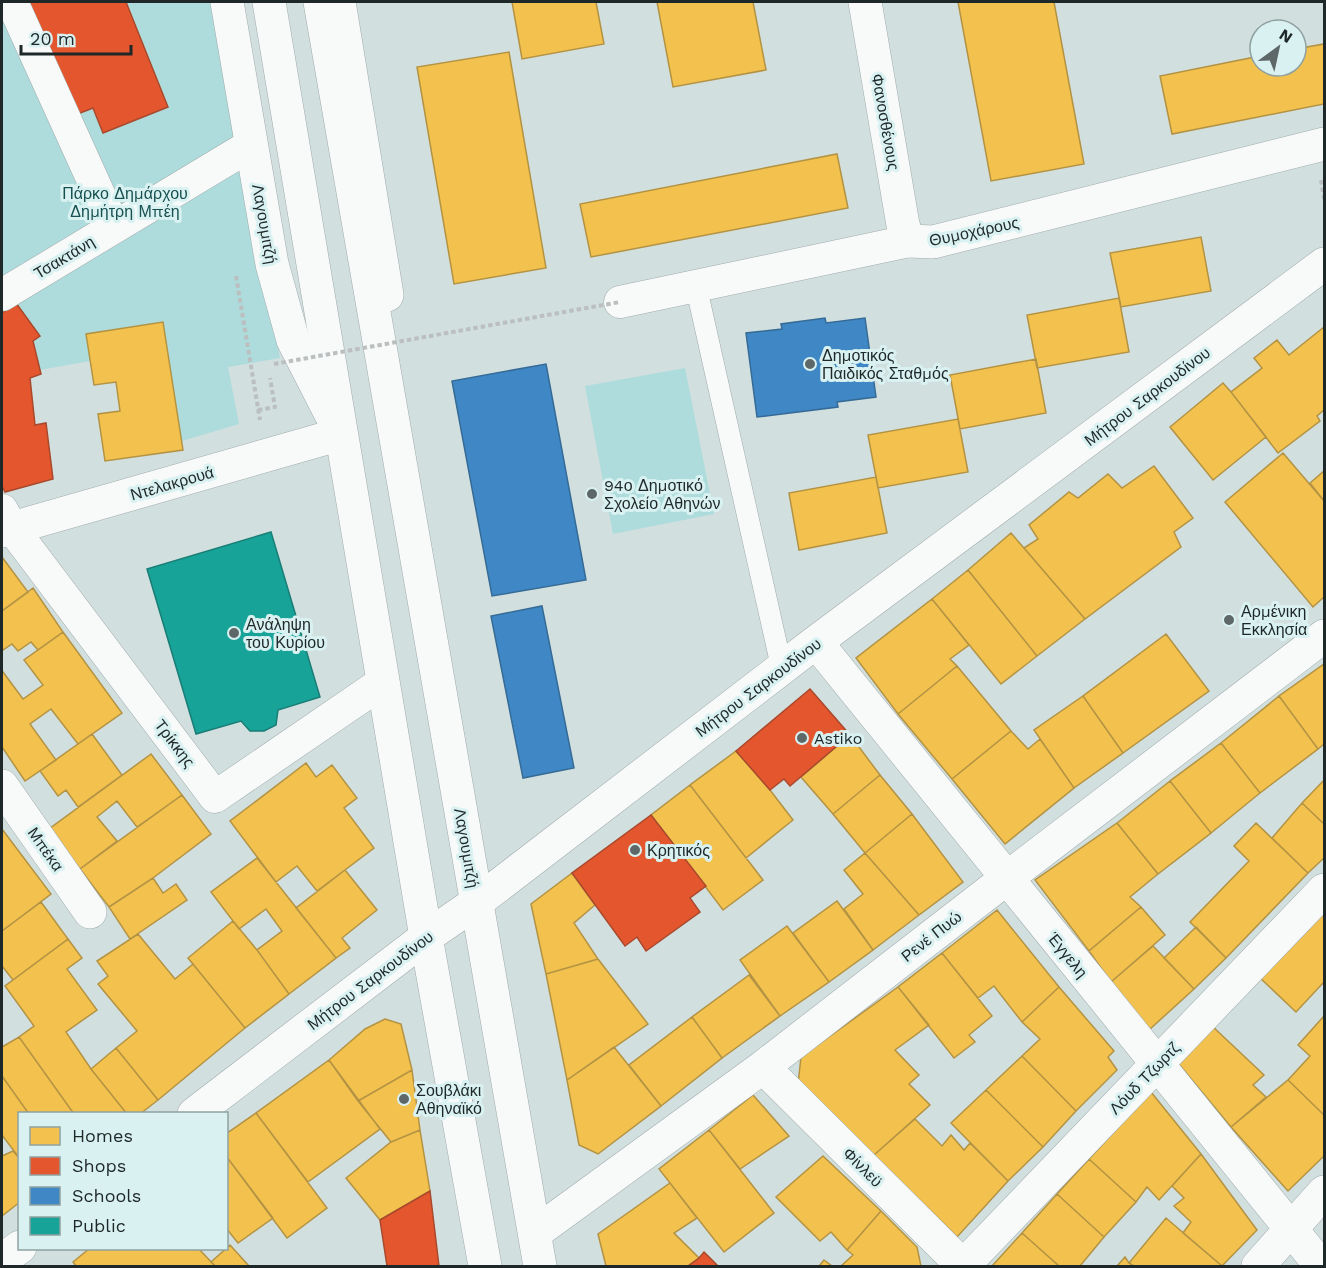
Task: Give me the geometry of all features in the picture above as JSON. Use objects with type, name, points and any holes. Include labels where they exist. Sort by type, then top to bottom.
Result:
[{"type":"street","points":[[12,2],[114,227]]},
{"type":"street","name":"Λαγουμιτζή","points":[[227,2],[272,264],[293,340],[341,434]]},
{"type":"street","name":"Λαγουμιτζή","points":[[269,2],[426,937],[485,1266]]},
{"type":"street","name":"Λαγουμιτζή","points":[[320,2],[540,1266]]},
{"type":"street","name":"Λαγουμιτζή","points":[[339,2],[399,367],[394,430]]},
{"type":"street","name":"Φανοσθένους","points":[[865,2],[903,225],[909,241]]},
{"type":"street","name":"Θυμοχάρους","points":[[620,302],[909,241],[933,243],[1324,144]]},
{"type":"street","name":"Τσακτάνη","points":[[2,295],[251,145]]},
{"type":"street","name":"Μήτρου Σαρκουδίνου","points":[[195,1112],[426,937],[477,902],[816,642],[1324,264]]},
{"type":"street","name":"Ντελακρουά","points":[[5,523],[341,434]]},
{"type":"street","name":"Τρίκκης","points":[[5,523],[215,797],[383,682]]},
{"type":"street","name":"Ρενέ Πυώ","points":[[535,1233],[763,1066],[1324,636]]},
{"type":"street","name":"Έγγελη","points":[[816,642],[1321,1266]]},
{"type":"street","name":"Μπέκα","points":[[2,786],[90,912]]},
{"type":"street","name":"Λόυδ Τζωρτζ","points":[[963,1266],[1324,890]]},
{"type":"street","name":"Φίνλεϋ","points":[[763,1066],[963,1266]]},
{"type":"street","points":[[1258,1266],[1324,1192]]},
{"type":"street","points":[[2,1260],[18,1248]]},
{"type":"lane","points":[[696,286],[782,669]]},
{"type":"path","points":[[274,364],[620,302]]},
{"type":"path","points":[[258,410],[275,407],[270,378],[279,376]]},
{"type":"green space","name":"Πάρκο Δημάρχου Δημήτρη Μπέη","points":[[2,2],[214,2],[280,358],[228,367],[239,424],[182,441],[86,334],[90,361],[40,370],[33,341],[40,336],[16,303],[2,313]]},
{"type":"green space","points":[[685,368],[714,514],[613,534],[585,386]]},
{"type":"building: Homes","points":[[512,2],[596,2],[604,44],[522,59]]},
{"type":"building: Homes","points":[[657,2],[753,2],[766,70],[673,87]]},
{"type":"building: Homes","points":[[958,2],[1054,2],[1084,164],[991,181]]},
{"type":"building: Homes","points":[[1324,44],[1324,104],[1172,134],[1160,76],[1248,58],[1248,78],[1308,78],[1308,47]]},
{"type":"building: Homes","points":[[509,52],[546,268],[454,284],[417,67]]},
{"type":"building: Homes","points":[[837,154],[848,208],[591,257],[580,204]]},
{"type":"building: Homes","points":[[1201,237],[1211,291],[1121,307],[1110,253]]},
{"type":"building: Homes","points":[[1119,298],[1129,352],[1037,368],[1027,315]]},
{"type":"building: Homes","points":[[163,322],[183,450],[105,461],[98,414],[120,411],[116,382],[94,385],[86,334]]},
{"type":"building: Homes","points":[[1324,327],[1324,410],[1317,416],[1320,421],[1278,453],[1231,392],[1262,368],[1254,358],[1277,340],[1289,355]]},
{"type":"building: Homes","points":[[1036,359],[1046,413],[960,429],[950,375]]},
{"type":"building: Homes","points":[[1223,383],[1266,437],[1213,480],[1170,427]]},
{"type":"building: Homes","points":[[958,419],[968,472],[878,488],[868,435]]},
{"type":"building: Homes","points":[[1283,453],[1324,501],[1324,597],[1313,607],[1225,502]]},
{"type":"building: Homes","points":[[1154,466],[1193,518],[1174,532],[1181,547],[1085,619],[1024,548],[1038,539],[1029,525],[1069,492],[1078,498],[1108,474],[1122,488]]},
{"type":"building: Homes","points":[[1324,471],[1324,501],[1310,483]]},
{"type":"building: Homes","points":[[876,477],[887,533],[799,550],[789,493]]},
{"type":"building: Homes","points":[[1011,533],[1085,619],[1037,656],[968,570]]},
{"type":"building: Homes","points":[[2,557],[28,592],[2,611]]},
{"type":"building: Homes","points":[[968,570],[1037,656],[1001,684],[932,599]]},
{"type":"building: Homes","points":[[33,588],[63,632],[38,650],[31,642],[18,651],[12,644],[3,650],[2,611]]},
{"type":"building: Homes","points":[[932,599],[969,645],[950,659],[957,666],[898,714],[856,658]]},
{"type":"building: Homes","points":[[63,632],[122,713],[78,744],[51,709],[30,724],[56,760],[25,781],[2,747],[2,673],[23,699],[43,685],[24,660]]},
{"type":"building: Homes","points":[[1166,634],[1209,691],[1123,753],[1083,696]]},
{"type":"building: Homes","points":[[1324,664],[1324,744],[1318,749],[1279,696]]},
{"type":"building: Homes","points":[[957,666],[1011,731],[952,779],[898,714]]},
{"type":"building: Homes","points":[[1083,696],[1123,753],[1074,788],[1034,730]]},
{"type":"building: Homes","points":[[1279,696],[1318,749],[1260,793],[1221,743]]},
{"type":"building: Homes","points":[[1011,731],[1028,749],[1040,739],[1074,788],[1005,844],[952,779]]},
{"type":"building: Homes","points":[[92,734],[122,775],[78,807],[66,790],[58,796],[40,771]]},
{"type":"building: Homes","points":[[850,735],[880,775],[833,814],[801,777]]},
{"type":"building: Homes","points":[[1221,743],[1260,793],[1211,833],[1170,781]]},
{"type":"building: Homes","points":[[736,751],[793,820],[746,858],[690,785]]},
{"type":"building: Homes","points":[[151,754],[182,795],[137,827],[117,801],[97,817],[117,841],[80,869],[49,829]]},
{"type":"building: Homes","points":[[306,763],[316,777],[332,765],[357,798],[344,808],[374,848],[317,891],[297,866],[276,882],[230,821]]},
{"type":"building: Homes","points":[[880,775],[912,814],[865,853],[833,814]]},
{"type":"building: Homes","points":[[1324,780],[1324,824],[1302,803]]},
{"type":"building: Homes","points":[[1170,781],[1211,833],[1158,874],[1117,823]]},
{"type":"building: Homes","points":[[690,785],[763,880],[723,910],[651,815]]},
{"type":"building: Homes","points":[[182,795],[211,834],[153,878],[109,907],[80,869]]},
{"type":"building: Homes","points":[[1302,803],[1324,824],[1324,858],[1308,873],[1272,838]]},
{"type":"building: Homes","points":[[912,814],[963,882],[919,915],[865,853]]},
{"type":"building: Homes","points":[[1117,823],[1158,874],[1130,897],[1141,907],[1089,951],[1035,880]]},
{"type":"building: Homes","points":[[1256,823],[1308,873],[1226,958],[1190,922],[1249,861],[1234,846]]},
{"type":"building: Homes","points":[[2,829],[51,894],[2,931]]},
{"type":"building: Homes","points":[[865,853],[919,915],[873,950],[844,909],[863,894],[844,870]]},
{"type":"building: Homes","points":[[257,858],[336,958],[289,994],[257,950],[282,931],[266,909],[239,929],[211,892]]},
{"type":"building: Homes","points":[[345,870],[377,910],[342,938],[350,948],[336,958],[296,908]]},
{"type":"building: Homes","points":[[572,873],[595,905],[574,923],[598,959],[546,974],[531,904]]},
{"type":"building: Homes","points":[[153,878],[163,893],[176,884],[187,900],[130,939],[109,907]]},
{"type":"building: Homes","points":[[837,901],[873,950],[829,982],[793,933]]},
{"type":"building: Homes","points":[[41,902],[68,939],[13,980],[2,966],[2,931]]},
{"type":"building: Homes","points":[[1324,905],[1324,982],[1296,1012],[1259,977]]},
{"type":"building: Homes","points":[[1141,907],[1165,935],[1111,982],[1089,951]]},
{"type":"building: Homes","points":[[997,910],[1059,987],[1022,1022],[994,986],[978,998],[942,953]]},
{"type":"building: Homes","points":[[233,921],[289,994],[245,1028],[188,958]]},
{"type":"building: Homes","points":[[787,926],[829,982],[780,1016],[740,960]]},
{"type":"building: Homes","points":[[1196,927],[1226,958],[1194,989],[1164,958]]},
{"type":"building: Homes","points":[[138,934],[175,979],[193,964],[245,1028],[158,1100],[116,1048],[137,1031],[98,984],[108,976],[97,961]]},
{"type":"building: Homes","points":[[68,939],[82,958],[67,969],[97,1010],[66,1032],[91,1069],[125,1112],[73,1112],[19,1037],[34,1026],[5,986]]},
{"type":"building: Homes","points":[[1153,946],[1194,989],[1149,1030],[1111,982]]},
{"type":"building: Homes","points":[[942,953],[992,1016],[969,1035],[975,1042],[954,1058],[898,987]]},
{"type":"building: Homes","points":[[598,959],[648,1024],[567,1080],[546,974]]},
{"type":"building: Homes","points":[[749,975],[780,1016],[722,1058],[692,1017]]},
{"type":"building: Homes","points":[[898,987],[929,1025],[895,1050],[919,1075],[909,1084],[930,1105],[874,1155],[798,1084],[801,1057]]},
{"type":"building: Homes","points":[[1059,987],[1114,1051],[1108,1057],[1117,1070],[1076,1111],[1022,1056],[1040,1039],[1022,1022]]},
{"type":"building: Homes","points":[[1324,1016],[1324,1115],[1288,1080],[1310,1056],[1298,1045]]},
{"type":"building: Homes","points":[[692,1017],[722,1058],[661,1106],[629,1065]]},
{"type":"building: Homes","points":[[385,1019],[401,1024],[412,1070],[358,1101],[329,1060],[365,1029]]},
{"type":"building: Homes","points":[[1211,1025],[1264,1075],[1253,1085],[1266,1097],[1231,1127],[1177,1062]]},
{"type":"building: Homes","points":[[19,1037],[73,1112],[28,1112],[2,1076],[2,1047]]},
{"type":"building: Homes","points":[[614,1047],[661,1106],[598,1154],[579,1145],[567,1080]]},
{"type":"building: Homes","points":[[116,1048],[158,1100],[143,1112],[125,1112],[91,1069]]},
{"type":"building: Homes","points":[[1022,1056],[1076,1111],[1043,1147],[986,1090]]},
{"type":"building: Homes","points":[[329,1060],[380,1129],[308,1182],[256,1113]]},
{"type":"building: Homes","points":[[412,1070],[420,1130],[391,1142],[358,1101]]},
{"type":"building: Homes","points":[[2,1076],[28,1112],[18,1112],[18,1156],[2,1135]]},
{"type":"building: Homes","points":[[1288,1080],[1324,1115],[1324,1156],[1288,1191],[1231,1127]]},
{"type":"building: Homes","points":[[986,1090],[1043,1147],[1008,1181],[951,1123]]},
{"type":"building: Homes","points":[[1151,1092],[1201,1154],[1159,1200],[1147,1187],[1136,1202],[1089,1159]]},
{"type":"building: Homes","points":[[753,1095],[789,1136],[740,1169],[709,1130]]},
{"type":"building: Homes","points":[[256,1113],[327,1208],[287,1238],[228,1159],[228,1133]]},
{"type":"building: Homes","points":[[915,1119],[942,1146],[951,1135],[964,1150],[970,1143],[1008,1181],[957,1237],[874,1155]]},
{"type":"building: Homes","points":[[420,1130],[430,1191],[380,1220],[346,1178],[391,1142]]},
{"type":"building: Homes","points":[[709,1130],[774,1213],[724,1252],[659,1169]]},
{"type":"building: Homes","points":[[13,1151],[18,1157],[18,1204],[2,1216],[2,1156]]},
{"type":"building: Homes","points":[[1201,1154],[1257,1230],[1222,1266],[1183,1233],[1191,1222],[1174,1206],[1184,1198],[1172,1186]]},
{"type":"building: Homes","points":[[823,1156],[881,1211],[847,1250],[831,1232],[820,1241],[776,1197]]},
{"type":"building: Homes","points":[[228,1159],[273,1218],[238,1243],[228,1230]]},
{"type":"building: Homes","points":[[1089,1159],[1136,1202],[1104,1237],[1057,1194]]},
{"type":"building: Homes","points":[[670,1183],[697,1218],[674,1233],[699,1258],[688,1266],[606,1266],[598,1234]]},
{"type":"building: Homes","points":[[1057,1194],[1104,1237],[1080,1266],[1059,1266],[1022,1233]]},
{"type":"building: Homes","points":[[881,1211],[917,1247],[921,1266],[841,1266],[853,1255],[847,1250]]},
{"type":"building: Homes","points":[[1166,1218],[1222,1266],[1134,1266],[1129,1263]]},
{"type":"building: Homes","points":[[1022,1233],[1059,1266],[992,1266]]},
{"type":"building: Homes","points":[[230,1245],[249,1266],[215,1266],[211,1262],[224,1250],[228,1250]]},
{"type":"building: Homes","points":[[88,1250],[200,1250],[215,1266],[76,1266],[73,1262]]},
{"type":"building: Homes","points":[[1125,1257],[1129,1263],[1134,1266],[1117,1266]]},
{"type":"building: Homes","points":[[824,1260],[832,1266],[819,1266]]},
{"type":"building: Shops","points":[[29,2],[126,2],[168,107],[103,133],[93,108],[75,115]]},
{"type":"building: Shops","points":[[16,303],[40,336],[33,341],[41,374],[30,378],[35,425],[46,423],[53,479],[5,492],[2,486],[2,313]]},
{"type":"building: Shops","points":[[810,689],[850,735],[790,786],[784,779],[770,790],[736,751]]},
{"type":"building: Shops","points":[[651,815],[706,886],[690,898],[700,912],[646,951],[637,937],[625,946],[572,873]]},
{"type":"building: Shops","points":[[430,1191],[439,1266],[387,1266],[380,1220]]},
{"type":"building: Shops","points":[[704,1252],[718,1266],[688,1266],[699,1258]]},
{"type":"building: Schools","points":[[825,318],[826,323],[865,318],[876,397],[837,402],[838,407],[757,417],[746,333],[782,329],[781,324]]},
{"type":"building: Schools","points":[[546,364],[586,580],[492,596],[452,381]]},
{"type":"building: Schools","points":[[542,606],[574,768],[523,778],[491,616]]},
{"type":"building: Public","name":"Ανάληψη του Κυρίου","points":[[271,532],[320,697],[278,710],[276,725],[264,731],[250,731],[241,721],[196,734],[147,569]]},
{"type":"place","name":"Δημοτικός Παιδικός Σταθμός","points":[[810,364]]},
{"type":"place","name":"94ο Δημοτικό Σχολείο Αθηνών","points":[[592,494]]},
{"type":"place","name":"Αρμένικη Εκκλησία","points":[[1229,620]]},
{"type":"place","name":"Ανάληψη του Κυρίου","points":[[234,633]]},
{"type":"place","name":"Astiko","points":[[802,738]]},
{"type":"place","name":"Κρητικός","points":[[635,850]]},
{"type":"place","name":"Σουβλάκι Αθηναϊκό","points":[[404,1099]]}]
